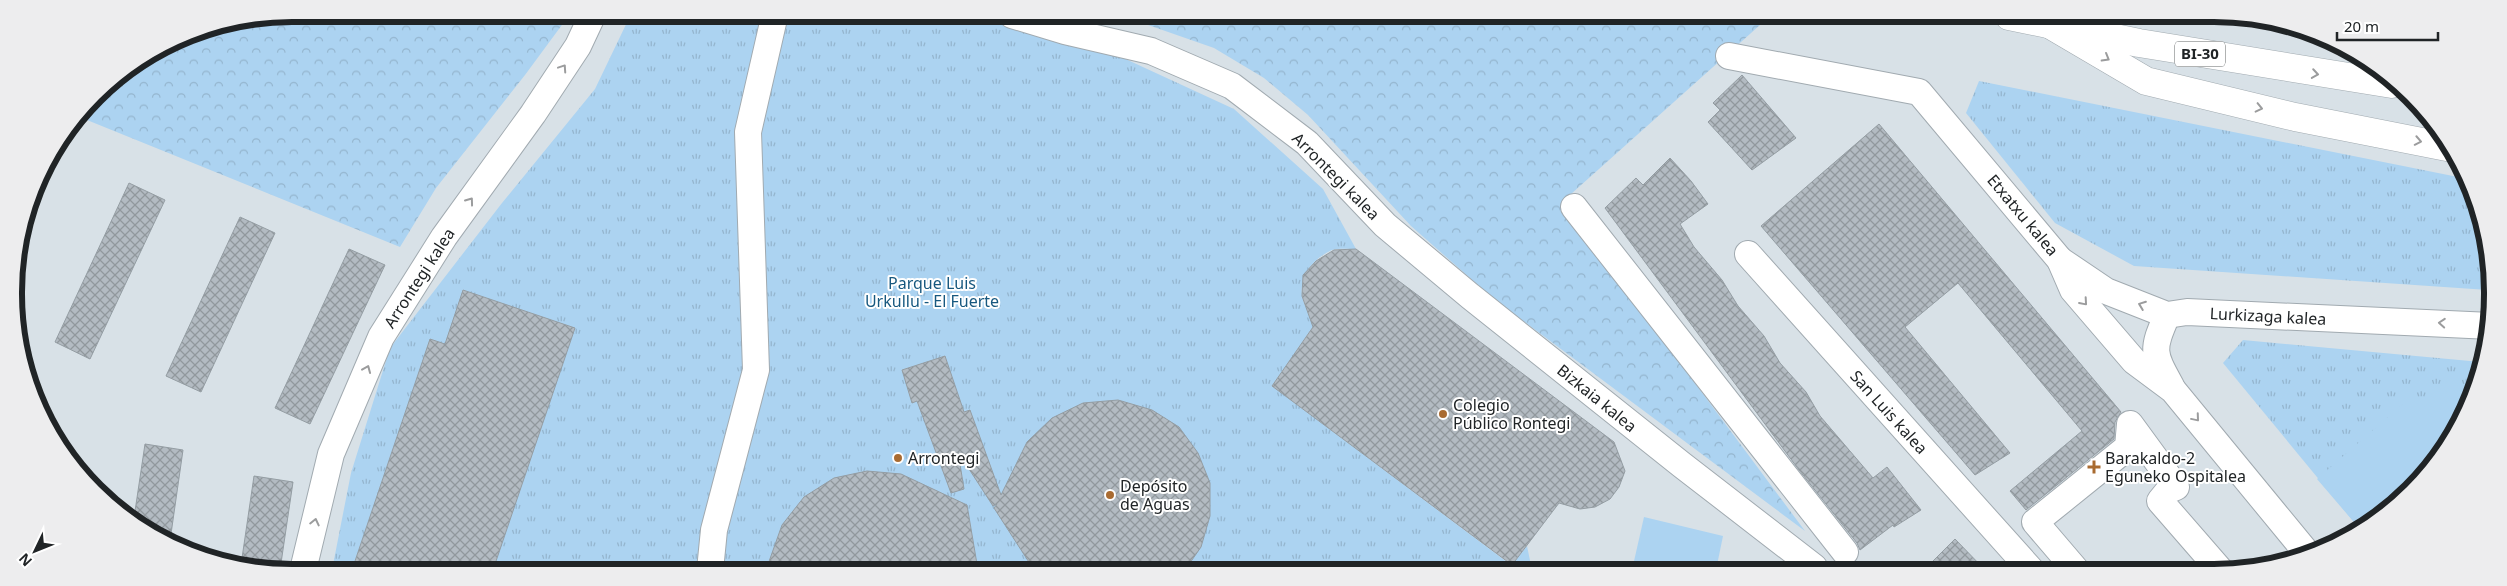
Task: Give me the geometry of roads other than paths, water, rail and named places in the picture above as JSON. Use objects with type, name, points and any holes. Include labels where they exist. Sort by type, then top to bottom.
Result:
[{"type":"highway","name":"BI-30","points":[[2039,22],[2139,43],[2384,83]]},
{"type":"highway","points":[[2049,24],[2146,81],[2294,117],[2441,146]]},
{"type":"street","name":"Arrontegi kalea","points":[[305,564],[331,454],[381,338],[444,237],[573,54],[589,22]]},
{"type":"street","points":[[711,564],[714,530],[756,370],[748,132],[774,22]]},
{"type":"street","name":"Arrontegi kalea","points":[[1035,22],[1151,51],[1232,86],[1306,143],[1384,225]]},
{"type":"street","name":"Etxatxu kalea","points":[[1729,56],[1919,92],[2060,260],[2073,290],[2134,361],[2173,390],[2304,548]]},
{"type":"street","points":[[1574,207],[1844,561],[1831,564]]},
{"type":"street","name":"Bizkaia kalea","points":[[1384,225],[1568,375],[1809,564]]},
{"type":"street","name":"San Luis kalea","points":[[1748,254],[2026,564]]},
{"type":"street","name":"Lurkizaga kalea","points":[[2060,260],[2106,291],[2167,315],[2187,312],[2482,326]]},
{"type":"street","points":[[2167,315],[2155,343],[2157,360],[2173,390]]},
{"type":"street","points":[[2071,564],[2036,522],[2128,447],[2130,424],[2176,487],[2169,490],[2160,501],[2215,564]]},
{"type":"place","name":"Colegio Público Rontegi","points":[[1443,414]]},
{"type":"place","name":"Arrontegi","points":[[898,458]]},
{"type":"place","name":"Barakaldo-2 Eguneko Ospitalea","points":[[2094,467]]},
{"type":"place","name":"Depósito de Aguas","points":[[1110,495]]},
{"type":"park label","name":"Parque Luis Urkullu - El Fuerte","points":[[932,292]]}]
